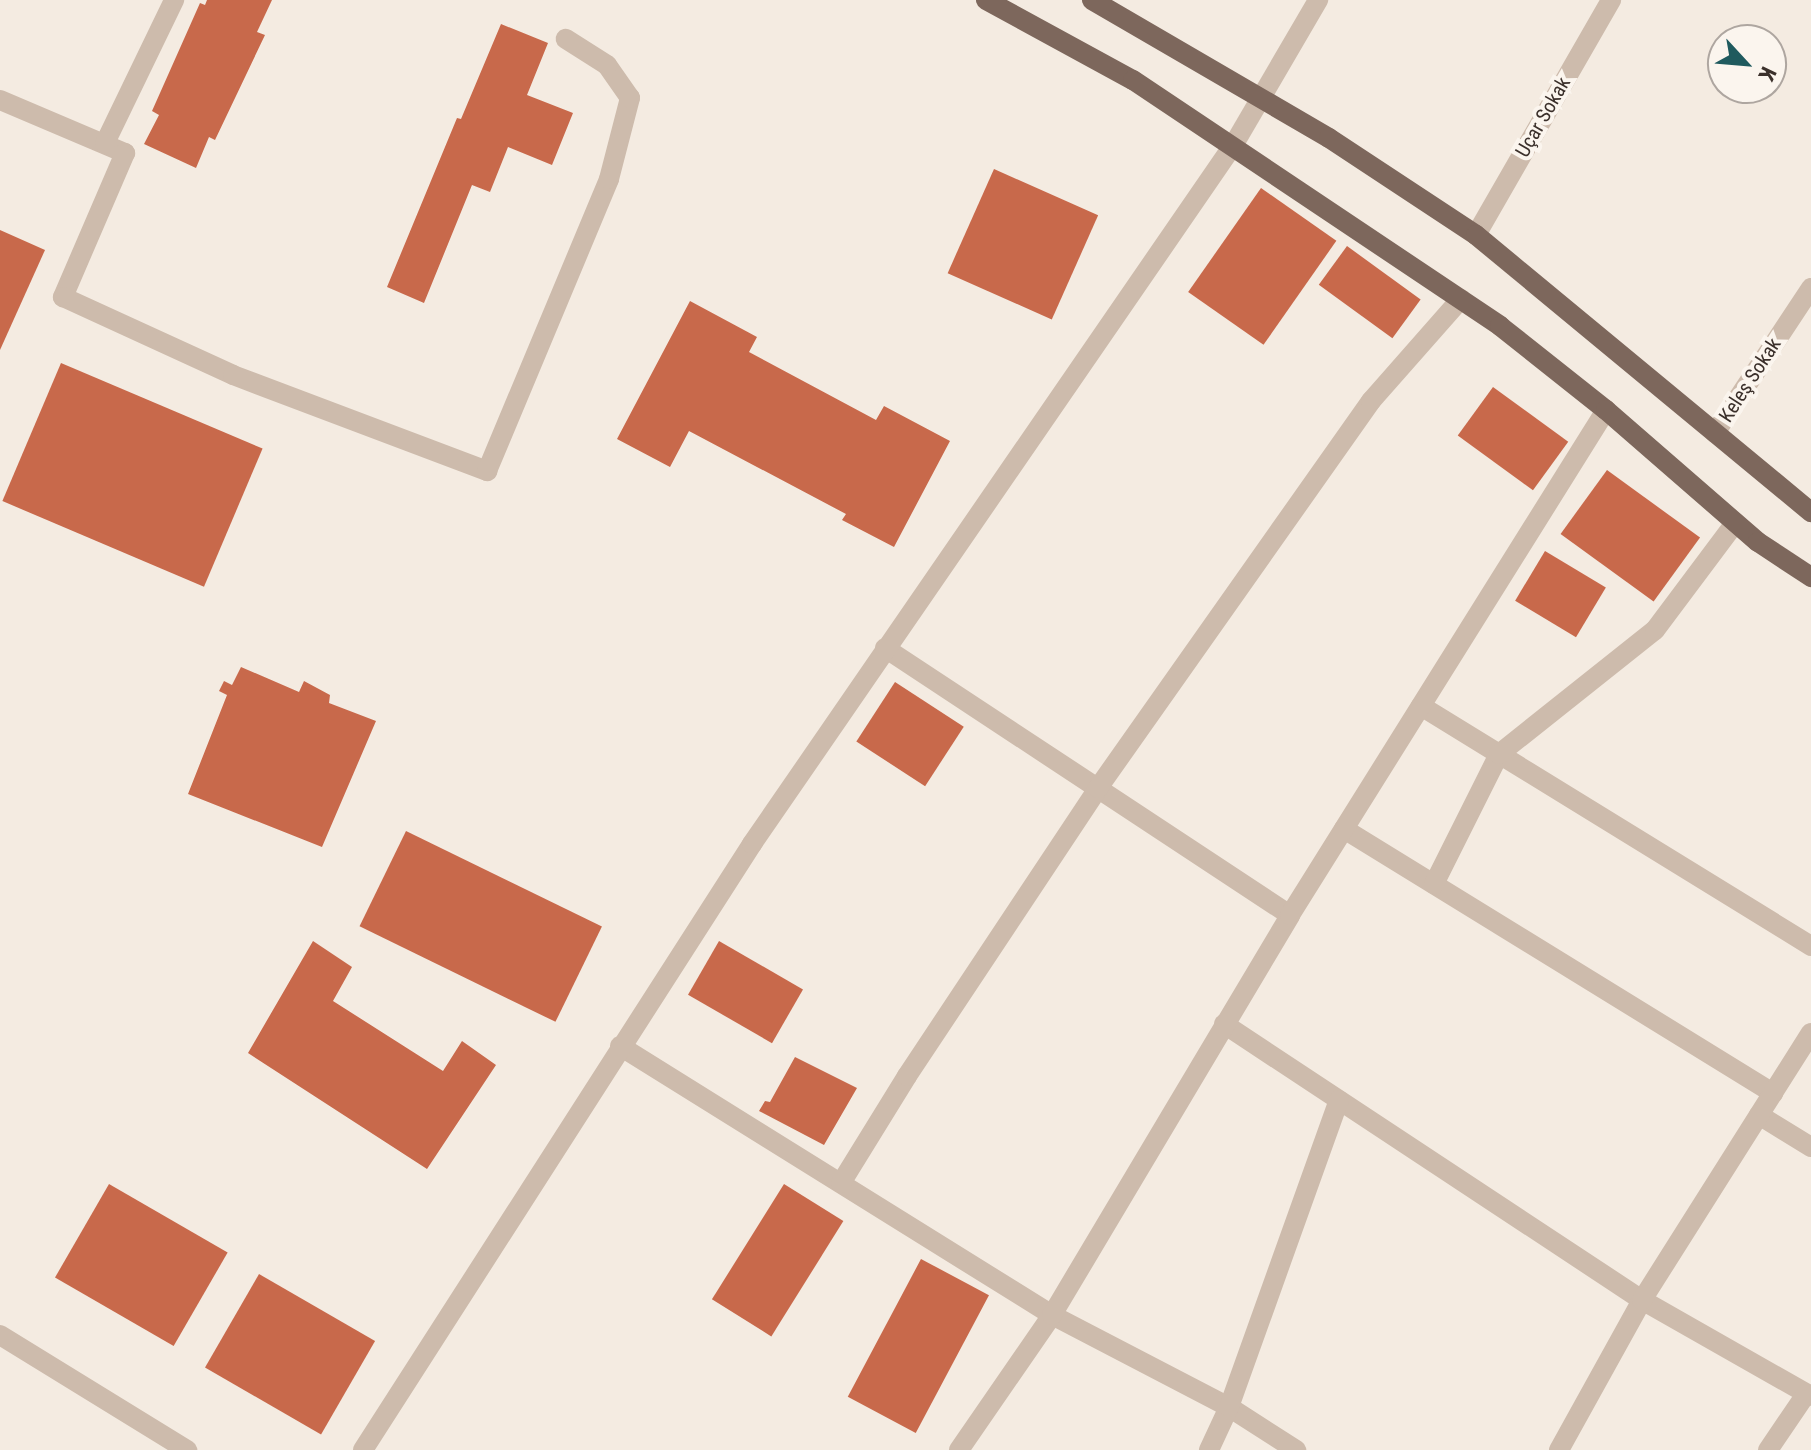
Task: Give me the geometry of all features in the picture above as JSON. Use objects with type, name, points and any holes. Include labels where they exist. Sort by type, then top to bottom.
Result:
[{"type":"main road","points":[[986,0],[1133,80],[1234,144],[1461,299],[1606,410],[1735,523],[1811,577]]},
{"type":"main road","points":[[1092,0],[1259,97],[1476,235],[1811,512]]},
{"type":"street","points":[[105,143],[174,0]]},
{"type":"street","points":[[363,1450],[620,1046],[885,648],[1234,144],[1318,0]]},
{"type":"street","name":"Uçar Sokak","points":[[1476,235],[1611,0]]},
{"type":"street","points":[[0,100],[125,153],[63,297],[233,375],[487,471],[609,179],[630,98],[607,65],[566,39]]},
{"type":"street","name":"Keleş Sokak","points":[[1715,433],[1811,288]]},
{"type":"street","points":[[841,1183],[907,1076],[1098,788],[1371,401],[1461,299]]},
{"type":"street","points":[[959,1450],[1052,1315],[1290,915],[1606,410]]},
{"type":"street","points":[[1434,884],[1499,754],[1655,630],[1735,523]]},
{"type":"street","points":[[885,648],[1290,915]]},
{"type":"street","points":[[1421,706],[1811,946]]},
{"type":"street","points":[[1344,829],[1773,1093]]},
{"type":"street","points":[[1224,1024],[1642,1300],[1809,1395],[1768,1450]]},
{"type":"street","points":[[1559,1450],[1642,1300],[1811,1033]]},
{"type":"street","points":[[620,1046],[1052,1315],[1229,1407],[1296,1450]]},
{"type":"street","points":[[1209,1450],[1229,1407],[1339,1100]]},
{"type":"street","points":[[1759,1115],[1811,1147]]},
{"type":"street","points":[[0,1335],[187,1450]]},
{"type":"building","points":[[207,0],[272,0],[257,32],[265,35],[215,140],[209,137],[196,168],[144,144],[159,115],[152,111],[200,3],[205,5]]},
{"type":"building","points":[[501,24],[548,43],[527,95],[573,113],[552,165],[508,147],[490,192],[472,185],[424,303],[387,287],[457,118],[461,119]]},
{"type":"building","points":[[994,169],[1098,215],[1052,320],[948,273]]},
{"type":"building","points":[[1261,188],[1336,241],[1264,345],[1188,292]]},
{"type":"building","points":[[0,230],[45,250],[0,350]]},
{"type":"building","points":[[1347,246],[1421,299],[1392,338],[1319,285]]},
{"type":"building","points":[[690,301],[757,337],[749,352],[876,420],[884,406],[950,441],[894,547],[842,520],[846,514],[689,431],[670,467],[617,439]]},
{"type":"building","points":[[61,363],[263,449],[204,587],[2,501]]},
{"type":"building","points":[[1493,387],[1568,442],[1533,490],[1458,436]]},
{"type":"building","points":[[1607,470],[1700,538],[1654,602],[1561,534]]},
{"type":"building","points":[[1545,551],[1606,588],[1576,637],[1515,601]]},
{"type":"building","points":[[241,667],[299,692],[304,681],[330,695],[329,703],[376,721],[322,847],[188,794],[227,695],[219,691],[224,681],[232,685]]},
{"type":"building","points":[[895,682],[964,727],[925,786],[856,742]]},
{"type":"building","points":[[406,831],[602,927],[555,1022],[360,926]]},
{"type":"building","points":[[313,941],[352,967],[333,1001],[443,1071],[462,1041],[496,1065],[427,1169],[248,1053]]},
{"type":"building","points":[[719,941],[803,990],[772,1043],[688,995]]},
{"type":"building","points":[[795,1057],[857,1088],[824,1145],[759,1111],[765,1101],[770,1102]]},
{"type":"building","points":[[109,1184],[228,1252],[174,1346],[55,1278]]},
{"type":"building","points":[[784,1184],[843,1221],[771,1336],[712,1299]]},
{"type":"building","points":[[921,1259],[989,1295],[916,1433],[848,1397]]},
{"type":"building","points":[[259,1274],[375,1341],[321,1435],[205,1368]]}]
